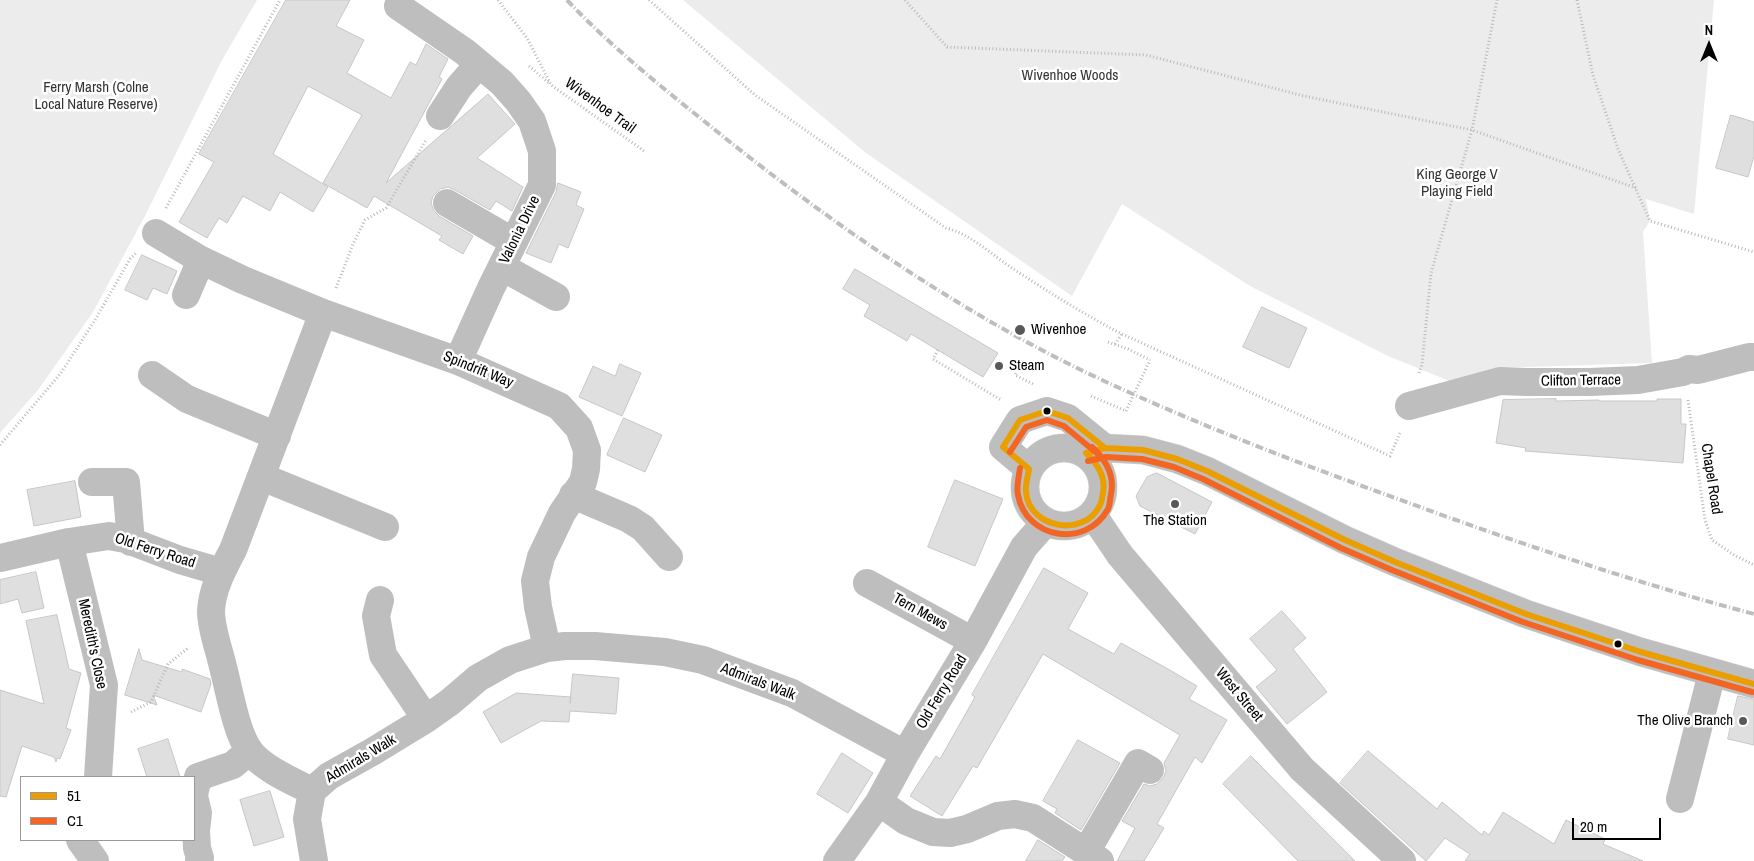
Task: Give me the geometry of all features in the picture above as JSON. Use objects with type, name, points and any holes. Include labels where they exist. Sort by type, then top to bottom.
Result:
[{"type":"street","name":"Valonia Drive","points":[[398,6],[432,28],[502,83],[518,101],[532,122],[542,151],[542,185],[491,288],[458,361]]},
{"type":"street","points":[[440,116],[458,87],[479,64]]},
{"type":"street","points":[[446,203],[514,242]]},
{"type":"street","name":"Spindrift Way","points":[[156,233],[201,260],[243,280],[325,313],[458,361],[559,406],[579,428],[587,450],[583,482],[562,512],[541,557],[535,581],[538,607],[547,648]]},
{"type":"street","points":[[186,295],[201,260]]},
{"type":"street","points":[[502,267],[556,297]]},
{"type":"street","name":"Admirals Walk","points":[[325,313],[262,477],[233,550],[221,572],[213,596],[212,622],[238,726],[249,751],[272,771],[312,792],[328,776],[426,719],[450,702],[478,678],[510,660],[547,648],[565,646],[595,646],[665,652],[703,660],[792,693],[905,754]]},
{"type":"street","name":"Clifton Terrace","points":[[1409,406],[1500,380],[1526,382],[1638,380],[1683,372],[1689,369],[1698,370],[1754,357]]},
{"type":"street","points":[[152,374],[187,399],[277,436]]},
{"type":"street","points":[[1029,469],[1003,447],[1020,420],[1047,411],[1068,418],[1095,451],[1104,482],[1102,500],[1093,514],[1085,521],[1076,525],[1066,526],[1046,522],[1029,505],[1025,493],[1025,481],[1029,469],[1037,458],[1048,451],[1061,448],[1095,451],[1143,450],[1177,459],[1208,471],[1344,540],[1526,614],[1584,634],[1754,684]]},
{"type":"street","points":[[262,477],[385,527]]},
{"type":"street","points":[[92,482],[126,482],[131,542]]},
{"type":"street","points":[[574,495],[643,528],[669,557]]},
{"type":"street","name":"West Street","points":[[1093,514],[1120,555],[1302,769],[1402,861]]},
{"type":"street","name":"Old Ferry Road","points":[[837,861],[879,802],[905,754],[973,641],[1024,547],[1046,522]]},
{"type":"street","name":"Old Ferry Road","points":[[0,558],[69,542],[109,536],[221,572]]},
{"type":"street","name":"Meredith's Close","points":[[69,542],[104,685],[98,776]]},
{"type":"street","name":"Tern Mews","points":[[867,582],[973,641]]},
{"type":"street","points":[[380,600],[376,616],[383,656],[426,719]]},
{"type":"street","points":[[1680,799],[1712,673]]},
{"type":"street","points":[[195,790],[198,777],[233,765],[249,751]]},
{"type":"street","points":[[879,802],[906,821],[933,832],[950,833],[967,829],[998,816],[1015,814],[1033,818],[1093,857],[1136,762]]},
{"type":"street","points":[[312,792],[307,819],[314,861]]},
{"type":"street","points":[[195,800],[198,813],[196,831],[199,861]]},
{"type":"street","points":[[81,841],[95,861]]},
{"type":"path","points":[[0,445],[60,373],[95,320],[130,259],[156,233],[160,220],[194,156],[280,0]]},
{"type":"path","name":"Wivenhoe Trail","points":[[498,0],[527,38],[551,85],[644,151]]},
{"type":"path","points":[[649,0],[685,34],[763,100],[946,228],[958,231],[1082,313],[1122,334],[1390,456],[1400,432]]},
{"type":"path","points":[[905,0],[948,46],[1146,56],[1304,96],[1472,130],[1636,188]]},
{"type":"path","points":[[1409,406],[1422,365],[1431,273],[1472,130],[1497,0]]},
{"type":"path","points":[[1577,0],[1592,75],[1618,149],[1650,221],[1754,252]]},
{"type":"path","points":[[325,313],[353,244],[365,220],[386,208],[440,116]]},
{"type":"path","points":[[1115,344],[1122,334]]},
{"type":"path","points":[[1104,402],[1126,411],[1150,360],[1108,342]]},
{"type":"path","points":[[938,350],[933,359],[1004,402]]},
{"type":"path","points":[[1019,367],[1015,374],[1039,386]]},
{"type":"path","name":"Chapel Road","points":[[1683,372],[1705,520],[1712,540],[1734,555],[1754,565]]},
{"type":"path","points":[[156,692],[168,664]]},
{"type":"green space","name":"Ferry Marsh (Colne Local Nature Reserve)","points":[[0,0],[257,0],[222,60],[145,216],[93,312],[38,390],[0,433]]},
{"type":"green space","name":"King George V Playing Field","points":[[683,0],[1714,0],[1694,214],[1646,199],[1650,221],[1643,232],[1652,363],[1494,368],[1452,382],[1388,356],[1250,286],[1122,204],[1072,296],[866,153]]},
{"type":"building","points":[[286,0],[350,0],[336,26],[364,40],[347,73],[391,98],[410,62],[416,65],[426,44],[448,59],[439,77],[442,79],[386,183],[488,94],[515,124],[477,158],[523,187],[512,211],[496,201],[490,210],[448,187],[440,189],[433,196],[431,203],[434,211],[439,216],[473,236],[463,254],[439,240],[442,236],[374,196],[367,208],[323,183],[362,115],[308,86],[273,154],[328,187],[313,212],[280,192],[270,211],[243,196],[227,223],[219,218],[207,238],[179,222],[214,162],[199,154]]},
{"type":"building","points":[[1731,115],[1754,122],[1754,156],[1748,177],[1716,168]]},
{"type":"building","points":[[558,183],[581,192],[576,205],[584,209],[568,248],[559,244],[551,263],[526,253],[556,192]]},
{"type":"building","points":[[142,255],[177,271],[167,294],[153,288],[147,300],[125,290]]},
{"type":"building","points":[[855,269],[998,353],[983,377],[911,334],[907,341],[864,316],[870,305],[843,289]]},
{"type":"building","points":[[1262,307],[1307,328],[1289,368],[1243,347]]},
{"type":"building","points":[[620,364],[641,373],[622,416],[579,397],[593,366],[615,376]]},
{"type":"building","points":[[1556,399],[1556,401],[1657,401],[1657,399],[1681,399],[1681,424],[1686,424],[1683,463],[1525,451],[1526,448],[1496,443],[1503,400]]},
{"type":"building","points":[[624,418],[662,435],[645,472],[607,455]]},
{"type":"building","name":"The Station","points":[[1157,473],[1212,502],[1195,534],[1140,506],[1136,496],[1147,477]]},
{"type":"building","points":[[955,480],[1003,499],[975,566],[928,547]]},
{"type":"building","points":[[75,481],[81,517],[34,526],[27,490]]},
{"type":"building","points":[[1044,568],[1088,593],[1068,629],[1114,654],[1121,643],[1168,669],[1197,686],[1189,699],[1227,720],[1202,763],[1195,757],[1157,824],[1164,828],[1144,861],[1117,861],[1135,828],[1122,821],[1144,784],[1150,786],[1157,784],[1163,778],[1166,771],[1164,763],[1180,735],[1043,654],[977,768],[973,766],[942,816],[910,796],[936,756],[940,759],[975,697],[972,695]]},
{"type":"building","points":[[36,572],[44,608],[22,613],[18,599],[0,604],[0,580]]},
{"type":"building","points":[[1282,611],[1306,638],[1293,649],[1327,692],[1287,724],[1256,687],[1277,670],[1250,639]]},
{"type":"building","points":[[57,615],[69,669],[81,673],[66,728],[71,730],[60,759],[57,758],[56,762],[54,757],[22,746],[6,797],[0,796],[0,690],[44,704],[26,621]]},
{"type":"building","points":[[139,649],[142,660],[182,672],[182,669],[210,679],[211,684],[201,712],[153,695],[157,705],[125,695]]},
{"type":"building","points":[[573,674],[619,678],[616,714],[570,711],[569,722],[541,721],[501,743],[483,712],[516,693],[571,697]]},
{"type":"building","name":"The Olive Branch","points":[[1738,696],[1754,699],[1754,745],[1728,739]]},
{"type":"building","points":[[168,739],[180,776],[147,776],[138,749]]},
{"type":"building","points":[[1078,740],[1120,763],[1081,830],[1055,813],[1057,809],[1043,801]]},
{"type":"building","points":[[1368,751],[1437,809],[1442,802],[1482,835],[1484,831],[1489,835],[1503,812],[1554,844],[1566,820],[1605,839],[1603,844],[1643,861],[1465,861],[1470,854],[1445,838],[1426,861],[1340,783]]},
{"type":"building","points":[[842,753],[873,773],[848,813],[817,794]]},
{"type":"building","points":[[1251,756],[1355,861],[1298,861],[1223,784]]},
{"type":"building","points":[[270,791],[284,837],[254,846],[240,800]]},
{"type":"building","points":[[1038,840],[1065,857],[1062,861],[1026,861]]},
{"type":"railway","points":[[567,0],[603,36],[661,86],[764,169],[810,203],[856,236],[952,299],[1052,355],[1175,413],[1361,485],[1486,531],[1575,561],[1664,589],[1754,614]]},
{"type":"transit line","name":"51","points":[[1086,453],[1097,466],[1102,476],[1104,487],[1101,504],[1093,515],[1083,522],[1071,525],[1058,525],[1047,521],[1029,505],[1026,492],[1029,469],[1003,447],[1020,420],[1047,411],[1068,418],[1105,448]]},
{"type":"transit line","name":"C1","points":[[1010,452],[1026,427],[1047,420],[1064,426],[1099,455]]},
{"type":"transit line","name":"C1","points":[[1020,468],[1017,485],[1018,495],[1023,510],[1032,521],[1044,529],[1058,534],[1072,534],[1086,530],[1098,522],[1108,509],[1112,487],[1108,468],[1092,447]]},
{"type":"transit line","name":"51","points":[[1086,453],[1105,448],[1143,450],[1177,459],[1207,471],[1345,540],[1526,614],[1641,652],[1754,684]]},
{"type":"transit line","name":"C1","points":[[1088,461],[1106,457],[1142,459],[1174,467],[1203,479],[1341,548],[1523,622],[1638,660],[1752,692]]},
{"type":"place","name":"Wivenhoe","points":[[1020,330]]},
{"type":"place","name":"Steam","points":[[999,366]]},
{"type":"place","name":"The Station","points":[[1175,504]]},
{"type":"place","name":"The Olive Branch","points":[[1743,721]]},
{"type":"park label","name":"Wivenhoe Woods","points":[[1070,76]]}]
